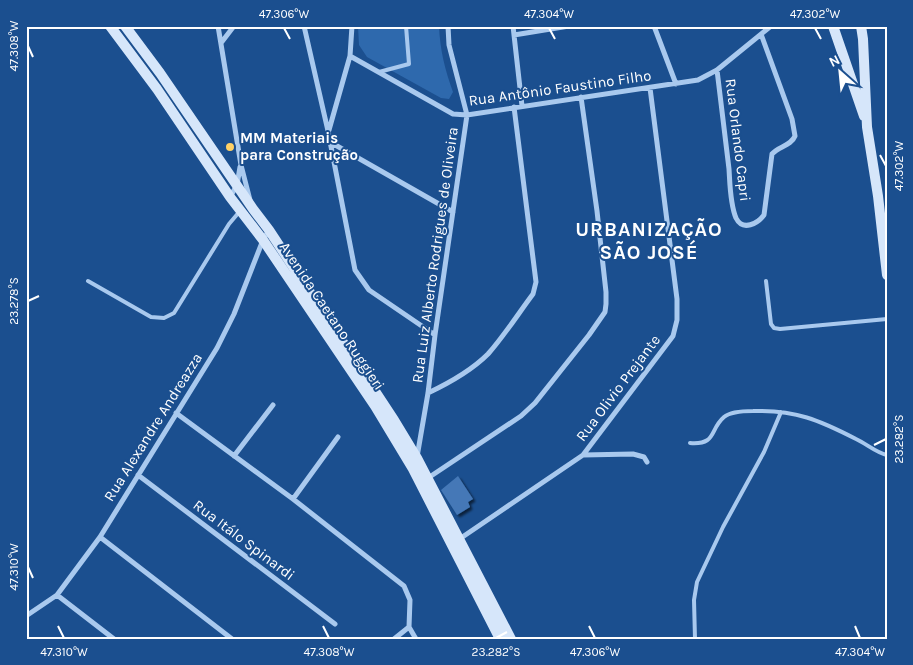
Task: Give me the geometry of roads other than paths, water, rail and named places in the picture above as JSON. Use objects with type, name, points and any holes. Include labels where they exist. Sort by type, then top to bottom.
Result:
[{"type":"main road","name":"Avenida Caetano Ruggieri","points":[[110,26],[157,89],[230,197],[263,240],[317,318],[400,447],[511,639]]},
{"type":"main road","name":"Avenida Caetano Ruggieri","points":[[125,26],[269,230],[394,420],[428,478],[500,639]]},
{"type":"main road","points":[[833,26],[868,127]]},
{"type":"main road","points":[[861,26],[868,127],[887,275]]},
{"type":"street","points":[[218,26],[241,164],[253,209]]},
{"type":"street","points":[[221,43],[234,26]]},
{"type":"street","points":[[304,26],[328,131],[355,270],[369,290],[435,335]]},
{"type":"street","points":[[328,131],[350,56],[352,26]]},
{"type":"street","name":"Rua Luiz Alberto Rodrigues de Oliveira","points":[[417,458],[428,393],[467,115],[448,45],[448,26]]},
{"type":"street","points":[[513,26],[522,106]]},
{"type":"street","points":[[514,36],[569,26]]},
{"type":"street","points":[[654,26],[676,84]]},
{"type":"street","name":"Rua Antônio Faustino Filho","points":[[350,56],[452,114],[467,115],[698,80],[717,70],[771,26]]},
{"type":"street","name":"Rua Orlando Capri","points":[[717,70],[730,185],[736,217],[739,222],[745,225],[753,224],[759,222],[764,215],[772,154],[781,147],[790,144],[795,136],[783,93],[761,34]]},
{"type":"street","name":"Rua Olivio Prejante","points":[[455,542],[583,455],[673,336],[677,320],[677,299],[650,88]]},
{"type":"street","points":[[428,478],[521,416],[535,403],[604,312],[606,292],[581,97]]},
{"type":"street","points":[[428,393],[471,367],[488,353],[536,288],[514,107]]},
{"type":"street","points":[[330,142],[452,212]]},
{"type":"street","points":[[230,197],[237,185],[241,164]]},
{"type":"street","name":"Rua Alexandre Andreazza","points":[[26,616],[57,595],[100,537],[217,348],[234,314],[263,240],[269,230]]},
{"type":"street","points":[[234,456],[273,405]]},
{"type":"street","points":[[176,413],[292,499],[404,586],[410,600],[409,626],[416,639]]},
{"type":"street","points":[[292,499],[338,437]]},
{"type":"street","points":[[583,455],[639,455],[644,457],[647,462]]},
{"type":"street","name":"Rua Itálo Spinardi","points":[[138,475],[335,624]]},
{"type":"street","points":[[100,537],[232,639]]},
{"type":"street","points":[[57,595],[114,639]]},
{"type":"street","points":[[394,639],[409,626]]},
{"type":"lane","points":[[379,72],[409,64],[406,26]]},
{"type":"lane","points":[[88,281],[151,317],[164,318],[174,313],[229,224],[240,211]]},
{"type":"lane","points":[[766,281],[771,324],[774,328],[887,319]]},
{"type":"lane","points":[[690,443],[708,441],[725,416],[752,411],[780,412],[797,414],[822,422],[887,455]]},
{"type":"lane","points":[[696,639],[694,600],[697,582],[715,542],[764,452],[780,412]]},
{"type":"place","name":"MM Materiais para Construção","points":[[230,147]]},
{"type":"district","name":"URBANIZAÇÃO SÃO JOSÉ","points":[[649,240]]}]
